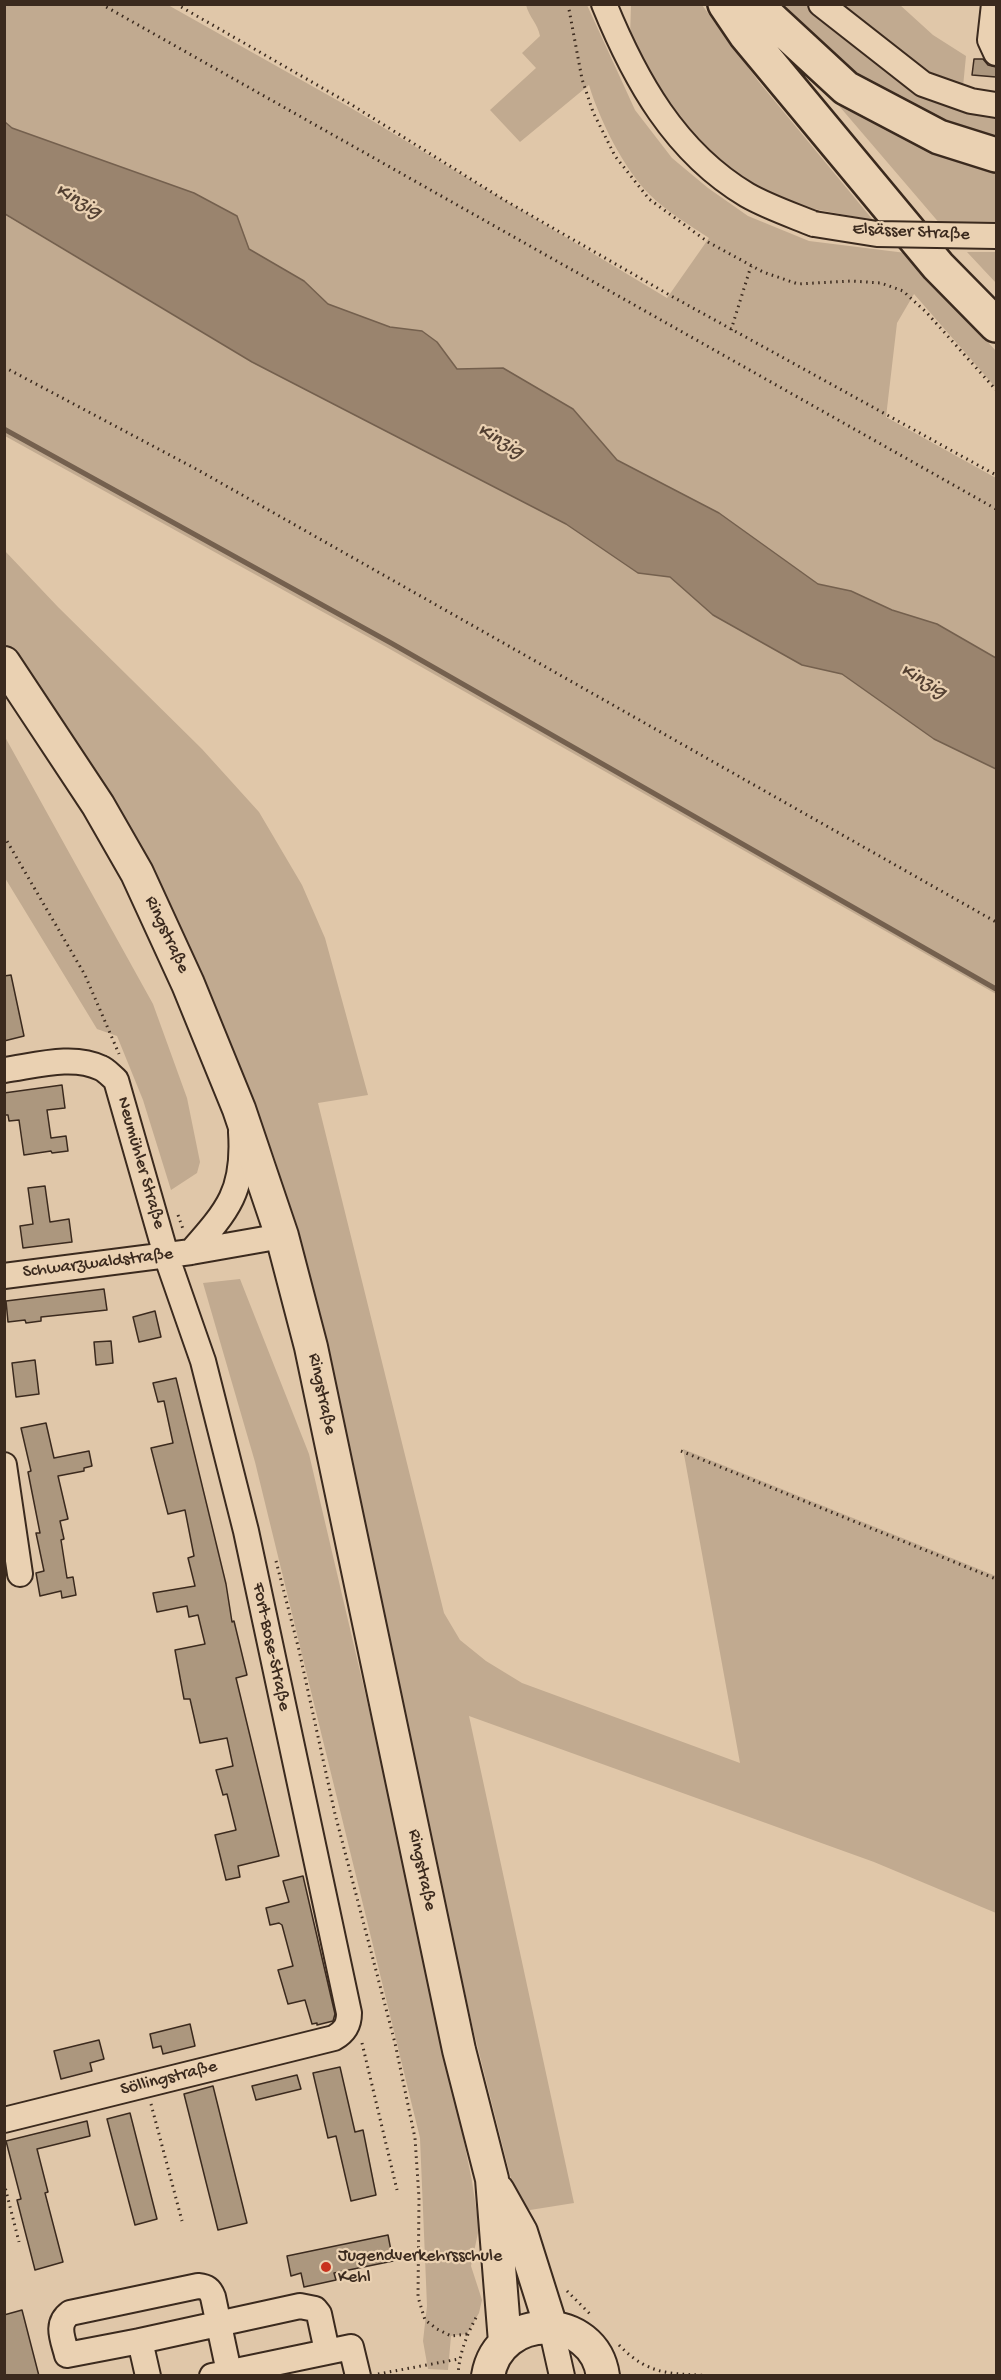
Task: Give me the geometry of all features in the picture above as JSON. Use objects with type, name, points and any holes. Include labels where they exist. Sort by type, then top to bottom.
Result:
[{"type":"highway","points":[[725,4],[746,35],[938,266],[996,325]]},
{"type":"highway","points":[[754,4],[846,88],[939,137],[996,155]]},
{"type":"highway","points":[[754,4],[792,60],[855,138],[933,231],[996,300]]},
{"type":"main road","name":"Ringstraße","points":[[4,663],[98,805],[137,873],[189,984],[239,1109],[282,1236],[311,1347],[459,2050],[492,2179],[521,2232],[551,2326]]},
{"type":"main road","name":"Ringstraße","points":[[483,2364],[492,2179]]},
{"type":"main road","points":[[483,2364],[519,2333],[534,2327],[551,2326],[577,2336],[588,2345],[606,2374]]},
{"type":"street","name":"Elsässer Straße","points":[[604,4],[620,42],[656,109],[694,155],[749,196],[814,224],[877,234],[996,236]]},
{"type":"street","points":[[620,42],[623,4]]},
{"type":"street","points":[[821,4],[923,84],[971,101],[996,105]]},
{"type":"street","points":[[994,4],[990,40],[996,53]]},
{"type":"street","name":"Neumühler Straße","points":[[4,1070],[58,1062],[81,1062],[101,1068],[116,1080],[166,1255]]},
{"type":"street","name":"Schwarzwaldstraße","points":[[191,1252],[217,1223],[233,1198],[243,1160],[239,1109]]},
{"type":"street","name":"Schwarzwaldstraße","points":[[4,1276],[191,1252],[282,1236]]},
{"type":"street","name":"Fort-Bose-Straße","points":[[166,1255],[203,1361],[248,1543],[349,2013],[349,2022],[343,2032],[334,2037]]},
{"type":"street","points":[[4,1465],[20,1574]]},
{"type":"street","name":"Söllingstraße","points":[[4,2120],[334,2037]]},
{"type":"street","points":[[327,2351],[319,2314],[309,2306],[219,2323],[140,2341],[69,2365],[60,2325],[63,2318],[70,2313],[198,2286],[210,2291],[219,2323],[220,2374],[351,2347],[358,2376]]},
{"type":"street","points":[[551,2326],[562,2376]]},
{"type":"street","points":[[140,2341],[148,2376]]},
{"type":"path","points":[[101,4],[996,509]]},
{"type":"path","points":[[176,4],[352,105],[506,201],[731,330],[996,475]]},
{"type":"path","points":[[568,4],[582,79],[593,112],[615,156],[649,200],[708,242],[764,272],[798,284],[851,281],[880,283],[903,291],[927,313],[996,390]]},
{"type":"path","points":[[731,330],[751,265]]},
{"type":"path","points":[[4,367],[198,470],[996,922]]},
{"type":"path","points":[[681,1451],[996,1579]]},
{"type":"path","points":[[360,2035],[397,2190]]},
{"type":"path","points":[[146,2085],[182,2220]]},
{"type":"path","points":[[4,2183],[19,2242]]},
{"type":"path","points":[[559,2283],[592,2317]]},
{"type":"path","points":[[467,2334],[483,2364]]},
{"type":"path","points":[[617,2343],[633,2359],[656,2372],[716,2376]]},
{"type":"path","points":[[371,2376],[483,2364]]},
{"type":"path","points":[[458,2376],[483,2364]]},
{"type":"shaded area","points":[[4,5],[168,5],[351,108],[667,298],[709,238],[663,206],[640,184],[613,143],[589,85],[520,142],[490,110],[536,68],[522,53],[540,36],[526,5],[587,5],[635,110],[672,158],[708,188],[748,216],[809,241],[906,253],[996,351],[996,388],[914,294],[897,323],[886,417],[996,478],[996,658],[937,624],[892,610],[851,591],[818,584],[719,513],[617,460],[573,409],[503,369],[457,369],[437,342],[422,331],[390,327],[328,304],[304,281],[249,249],[237,216],[194,193],[12,128],[5,122]]},
{"type":"shaded area","points":[[631,5],[702,5],[759,82],[873,220],[792,205],[750,185],[706,152],[677,120],[653,82],[630,38]]},
{"type":"shaded area","points":[[780,5],[900,5],[933,35],[966,56],[962,97],[996,110],[996,224],[941,225],[810,72],[796,24]]},
{"type":"shaded area","points":[[5,215],[252,362],[566,524],[638,573],[670,577],[713,615],[802,665],[842,674],[934,739],[996,769],[996,994],[388,648],[5,436]]},
{"type":"shaded area","points":[[967,252],[996,252],[996,283]]},
{"type":"shaded area","points":[[5,551],[58,607],[202,749],[259,812],[302,885],[325,938],[368,1095],[318,1103],[444,1613],[460,1640],[486,1661],[522,1683],[740,1763],[683,1449],[996,1576],[996,1913],[874,1862],[469,1716],[574,2203],[530,2210],[519,2206],[513,2187],[473,2029],[402,1709],[328,1343],[275,1159],[229,1044],[5,649]]},
{"type":"shaded area","points":[[5,737],[153,1004],[187,1098],[200,1162],[197,1173],[171,1190],[143,1100],[117,1036],[97,1029],[5,878]]},
{"type":"shaded area","points":[[240,1279],[309,1454],[421,1931],[472,2181],[479,2228],[471,2266],[482,2300],[479,2313],[467,2334],[451,2336],[448,2370],[428,2369],[423,2341],[427,2306],[420,2138],[255,1462],[203,1283]]},
{"type":"water","name":"Kinzig","points":[[5,122],[12,128],[194,193],[237,216],[249,249],[304,281],[328,304],[390,327],[422,331],[437,342],[457,369],[503,368],[573,409],[617,460],[719,513],[818,584],[851,591],[892,610],[937,624],[996,658],[996,769],[934,739],[842,674],[802,665],[713,615],[670,577],[638,573],[566,524],[252,362],[5,214]]},
{"type":"building","points":[[974,59],[983,59],[988,65],[996,67],[996,77],[972,75]]},
{"type":"building","points":[[11,975],[24,1036],[4,1041],[4,976]]},
{"type":"building","points":[[62,1085],[65,1108],[47,1110],[51,1138],[66,1136],[68,1151],[24,1155],[19,1120],[9,1121],[8,1115],[4,1115],[4,1093]]},
{"type":"building","points":[[45,1186],[50,1222],[69,1219],[72,1242],[23,1248],[20,1226],[33,1224],[28,1188]]},
{"type":"building","points":[[104,1289],[107,1310],[41,1317],[41,1321],[26,1323],[25,1320],[8,1322],[6,1301]]},
{"type":"building","points":[[155,1311],[161,1337],[139,1342],[133,1317]]},
{"type":"building","points":[[111,1341],[113,1363],[96,1365],[94,1342]]},
{"type":"building","points":[[35,1360],[39,1394],[16,1397],[12,1363]]},
{"type":"building","points":[[176,1378],[226,1584],[232,1622],[234,1621],[247,1675],[236,1678],[279,1856],[238,1866],[240,1877],[226,1880],[215,1835],[236,1830],[227,1794],[223,1795],[216,1770],[233,1766],[227,1738],[200,1743],[190,1699],[184,1699],[175,1650],[205,1644],[198,1615],[189,1617],[187,1606],[157,1612],[153,1593],[195,1586],[188,1558],[194,1556],[185,1510],[168,1514],[151,1448],[173,1443],[164,1401],[158,1402],[153,1383]]},
{"type":"building","points":[[46,1423],[54,1458],[89,1451],[92,1466],[84,1468],[84,1471],[58,1476],[68,1519],[60,1521],[64,1539],[61,1540],[67,1578],[73,1577],[76,1595],[62,1598],[61,1591],[40,1596],[36,1573],[44,1571],[36,1533],[40,1533],[28,1472],[31,1471],[21,1428]]},
{"type":"building","points":[[303,1876],[335,2014],[333,2021],[317,2025],[317,2023],[312,2024],[305,2000],[288,2004],[278,1970],[293,1966],[282,1925],[279,1923],[270,1925],[266,1908],[289,1902],[283,1881]]},
{"type":"building","points":[[190,2024],[195,2046],[163,2054],[161,2046],[153,2048],[150,2034]]},
{"type":"building","points":[[99,2040],[104,2059],[90,2063],[92,2071],[61,2079],[54,2051]]},
{"type":"building","points":[[340,2067],[355,2132],[363,2130],[376,2195],[351,2201],[336,2136],[328,2138],[313,2073]]},
{"type":"building","points":[[297,2075],[301,2089],[256,2100],[252,2086]]},
{"type":"building","points":[[213,2086],[247,2223],[218,2230],[184,2094]]},
{"type":"building","points":[[130,2113],[157,2219],[135,2225],[107,2119]]},
{"type":"building","points":[[87,2121],[90,2136],[37,2149],[48,2192],[45,2193],[63,2262],[35,2270],[17,2200],[21,2199],[6,2141]]},
{"type":"building","name":"Jugendverkehrsschule Kehl","points":[[388,2235],[393,2261],[334,2273],[336,2280],[304,2287],[301,2273],[291,2276],[287,2256]]},
{"type":"building","points":[[22,2310],[39,2376],[4,2376],[4,2315]]},
{"type":"waterway","points":[[4,429],[391,643],[996,989]]},
{"type":"place","name":"Jugendverkehrsschule Kehl","points":[[326,2267]]}]
